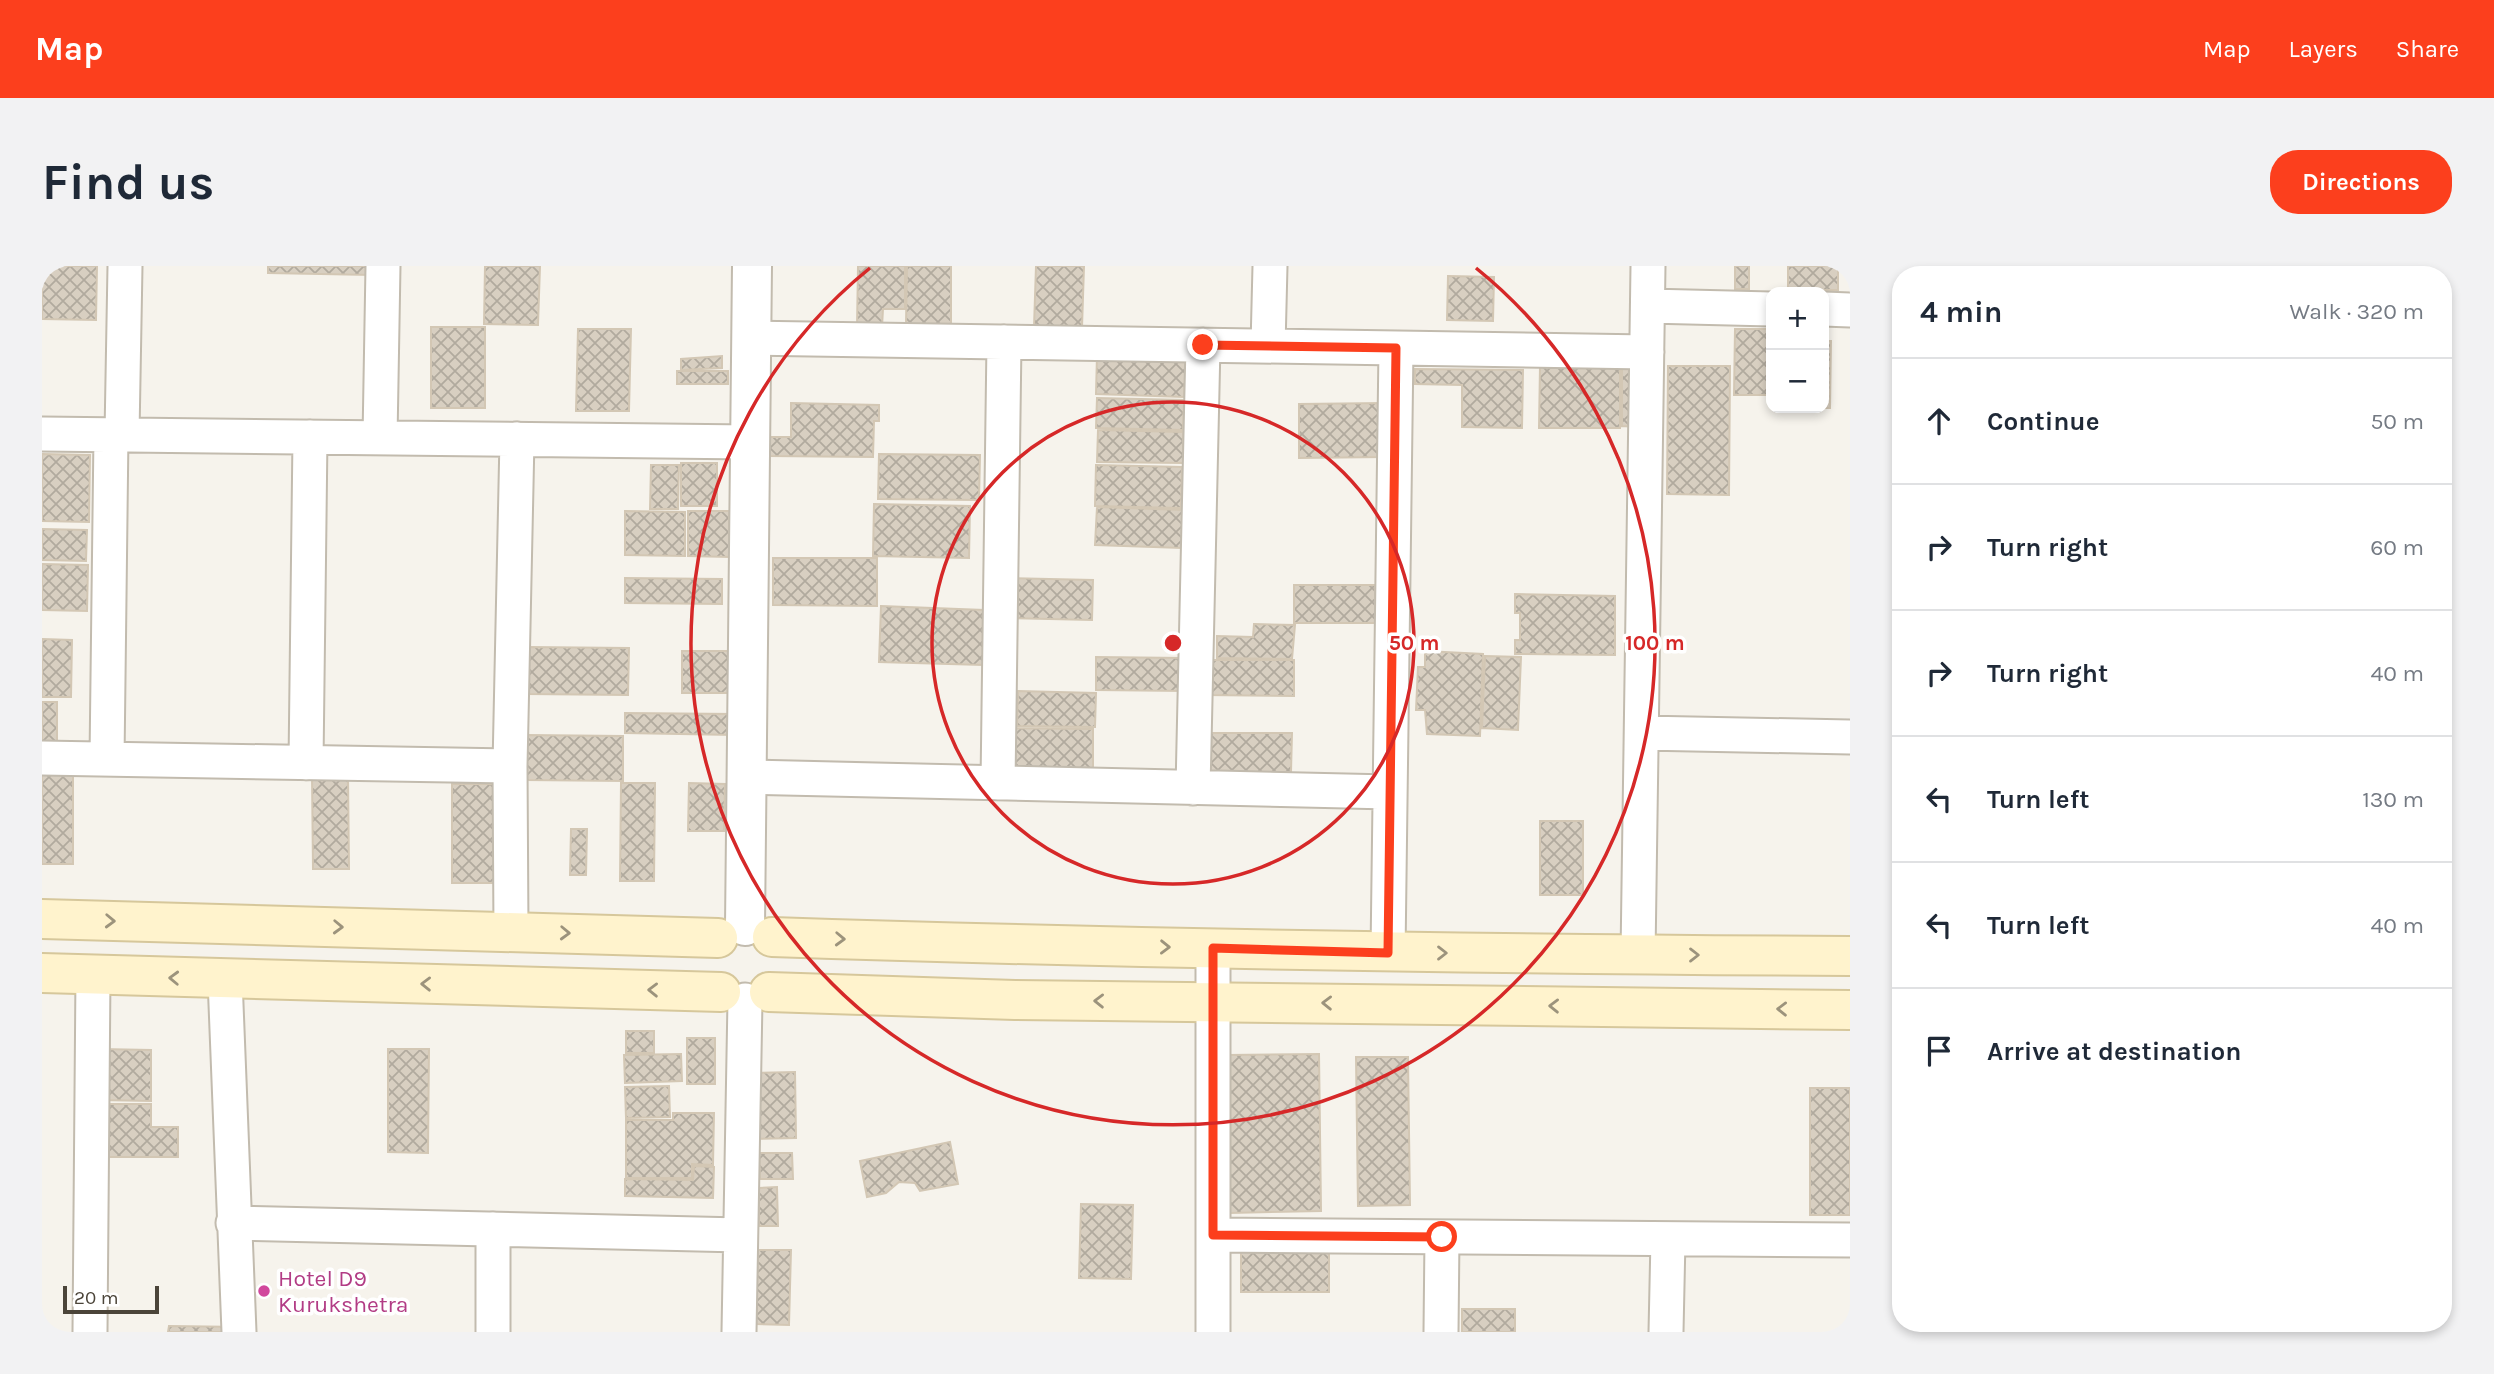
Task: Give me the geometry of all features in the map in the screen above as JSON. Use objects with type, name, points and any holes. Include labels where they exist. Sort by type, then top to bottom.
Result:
[{"type":"main road","points":[[42,919],[510,932],[745,934],[1020,945],[1388,953],[1850,956]]},
{"type":"main road","points":[[745,934],[780,949],[783,961],[780,977],[745,995],[711,977],[708,965],[711,949],[745,934]]},
{"type":"main road","points":[[42,973],[745,995],[1850,1010]]},
{"type":"street","points":[[107,759],[125,266]]},
{"type":"street","points":[[380,438],[383,266]]},
{"type":"street","points":[[745,934],[752,266]]},
{"type":"street","points":[[1268,346],[1270,266]]},
{"type":"street","points":[[1638,955],[1648,266]]},
{"type":"street","points":[[1648,306],[1766,309]]},
{"type":"street","points":[[1829,309],[1850,310]]},
{"type":"street","points":[[751,338],[1647,352]]},
{"type":"street","points":[[998,783],[1004,342]]},
{"type":"street","points":[[1193,788],[1203,345]]},
{"type":"street","points":[[1388,953],[1396,348]]},
{"type":"street","points":[[42,434],[750,442]]},
{"type":"street","points":[[306,763],[310,437]]},
{"type":"street","points":[[510,932],[510,766],[517,439]]},
{"type":"street","points":[[1642,733],[1850,737]]},
{"type":"street","points":[[42,758],[510,766]]},
{"type":"street","points":[[746,777],[1390,792]]},
{"type":"street","points":[[1213,948],[1213,1332]]},
{"type":"street","points":[[90,1332],[93,975]]},
{"type":"street","points":[[225,979],[239,1332]]},
{"type":"street","points":[[739,1332],[745,995]]},
{"type":"street","points":[[233,1223],[740,1235]]},
{"type":"street","points":[[493,1229],[493,1332]]},
{"type":"street","points":[[1213,1235],[1850,1240]]},
{"type":"street","points":[[1441,1332],[1442,1237]]},
{"type":"street","points":[[1666,1332],[1668,1238]]},
{"type":"building","points":[[42,266],[97,266],[96,320],[42,319]]},
{"type":"building","points":[[268,266],[372,266],[372,275],[268,273]]},
{"type":"building","points":[[485,266],[540,266],[538,325],[484,324]]},
{"type":"building","points":[[858,266],[905,266],[905,309],[883,309],[882,327],[857,327]]},
{"type":"building","points":[[907,266],[951,266],[951,324],[906,324]]},
{"type":"building","points":[[1036,266],[1084,266],[1082,328],[1034,327]]},
{"type":"building","points":[[1735,266],[1749,266],[1749,289],[1735,289]]},
{"type":"building","points":[[1788,266],[1838,266],[1838,290],[1829,290],[1829,287],[1788,287]]},
{"type":"building","points":[[1448,276],[1494,277],[1493,321],[1447,320]]},
{"type":"building","points":[[431,327],[485,327],[485,408],[431,408]]},
{"type":"building","points":[[578,329],[631,329],[629,411],[576,411]]},
{"type":"building","points":[[1735,329],[1766,329],[1766,395],[1734,395]]},
{"type":"building","points":[[1829,341],[1831,341],[1830,408]]},
{"type":"building","points":[[1097,355],[1186,358],[1184,397],[1096,394]]},
{"type":"building","points":[[722,356],[722,368],[681,370],[681,359]]},
{"type":"building","points":[[1540,366],[1620,367],[1620,428],[1539,428]]},
{"type":"building","points":[[1668,366],[1730,366],[1729,495],[1667,494]]},
{"type":"building","points":[[1415,369],[1523,370],[1522,428],[1462,427],[1462,385],[1415,384]]},
{"type":"building","points":[[1622,369],[1645,369],[1638,427],[1622,426]]},
{"type":"building","points":[[677,371],[728,371],[728,384],[677,384]]},
{"type":"building","points":[[1097,398],[1184,400],[1183,430],[1096,428]]},
{"type":"building","points":[[791,403],[879,405],[879,421],[874,421],[873,457],[769,456],[770,437],[791,437]]},
{"type":"building","points":[[1384,403],[1384,457],[1299,458],[1299,404]]},
{"type":"building","points":[[1098,430],[1183,432],[1183,463],[1097,462]]},
{"type":"building","points":[[42,454],[90,455],[89,522],[42,521]]},
{"type":"building","points":[[879,454],[980,455],[979,500],[878,499]]},
{"type":"building","points":[[681,463],[717,463],[717,506],[681,506]]},
{"type":"building","points":[[651,465],[679,465],[678,509],[650,509]]},
{"type":"building","points":[[1096,465],[1182,467],[1181,508],[1095,506]]},
{"type":"building","points":[[874,504],[970,506],[969,558],[873,556]]},
{"type":"building","points":[[1097,507],[1184,510],[1182,548],[1095,545]]},
{"type":"building","points":[[625,511],[685,512],[685,556],[625,555]]},
{"type":"building","points":[[688,511],[729,511],[729,557],[688,556]]},
{"type":"building","points":[[42,529],[87,530],[86,561],[42,560]]},
{"type":"building","points":[[773,558],[877,558],[877,606],[773,605]]},
{"type":"building","points":[[42,564],[88,565],[87,611],[42,610]]},
{"type":"building","points":[[625,578],[722,579],[722,604],[625,603]]},
{"type":"building","points":[[1010,578],[1093,580],[1092,620],[1009,618]]},
{"type":"building","points":[[1294,585],[1375,585],[1375,623],[1294,623]]},
{"type":"building","points":[[1515,594],[1615,596],[1615,655],[1515,654],[1515,640],[1520,640],[1520,613],[1515,613]]},
{"type":"building","points":[[881,606],[984,610],[983,665],[879,662]]},
{"type":"building","points":[[1254,624],[1295,625],[1292,659],[1217,658],[1217,636],[1253,637]]},
{"type":"building","points":[[42,639],[72,640],[71,697],[42,697]]},
{"type":"building","points":[[528,647],[629,648],[628,695],[527,694]]},
{"type":"building","points":[[682,651],[729,651],[728,693],[682,693]]},
{"type":"building","points":[[1425,651],[1483,654],[1480,736],[1427,734],[1425,710],[1416,710],[1418,667],[1425,667]]},
{"type":"building","points":[[1485,656],[1521,657],[1518,730],[1482,728]]},
{"type":"building","points":[[1096,657],[1184,658],[1184,691],[1096,690]]},
{"type":"building","points":[[1206,660],[1294,660],[1294,696],[1205,695]]},
{"type":"building","points":[[1018,691],[1096,693],[1095,727],[1017,726]]},
{"type":"building","points":[[42,702],[57,702],[57,746],[42,746]]},
{"type":"building","points":[[625,713],[735,714],[734,735],[625,733]]},
{"type":"building","points":[[1003,728],[1093,729],[1093,775],[1002,774]]},
{"type":"building","points":[[1205,733],[1292,733],[1291,772],[1205,772]]},
{"type":"building","points":[[527,735],[623,736],[623,781],[526,780]]},
{"type":"building","points":[[42,769],[73,769],[73,864],[42,864]]},
{"type":"building","points":[[312,775],[348,775],[349,869],[313,869]]},
{"type":"building","points":[[621,783],[655,783],[654,881],[620,881]]},
{"type":"building","points":[[689,783],[725,784],[724,831],[688,831]]},
{"type":"building","points":[[452,784],[499,784],[499,883],[452,883]]},
{"type":"building","points":[[1540,821],[1583,821],[1583,895],[1540,895]]},
{"type":"building","points":[[571,829],[587,829],[586,875],[570,875]]},
{"type":"building","points":[[626,1031],[654,1031],[654,1053],[626,1053]]},
{"type":"building","points":[[687,1038],[715,1038],[715,1084],[687,1084]]},
{"type":"building","points":[[100,1049],[151,1050],[151,1101],[100,1100]]},
{"type":"building","points":[[388,1049],[429,1049],[428,1153],[388,1152]]},
{"type":"building","points":[[681,1054],[682,1081],[625,1083],[624,1055]]},
{"type":"building","points":[[1319,1054],[1321,1211],[1230,1213],[1228,1055]]},
{"type":"building","points":[[1356,1057],[1408,1057],[1410,1205],[1358,1206]]},
{"type":"building","points":[[795,1072],[796,1138],[750,1139],[749,1073]]},
{"type":"building","points":[[669,1086],[670,1117],[626,1118],[625,1087]]},
{"type":"building","points":[[1810,1088],[1850,1088],[1850,1215],[1810,1215]]},
{"type":"building","points":[[99,1104],[151,1104],[151,1127],[178,1127],[178,1157],[99,1157]]},
{"type":"building","points":[[673,1113],[714,1113],[713,1165],[692,1164],[692,1178],[626,1178],[626,1120],[673,1120]]},
{"type":"building","points":[[950,1142],[958,1184],[920,1191],[915,1183],[899,1182],[886,1193],[867,1197],[860,1161]]},
{"type":"building","points":[[759,1153],[792,1153],[793,1179],[760,1179]]},
{"type":"building","points":[[694,1166],[714,1167],[713,1198],[625,1196],[625,1179],[693,1180]]},
{"type":"building","points":[[777,1187],[778,1226],[759,1226],[759,1188]]},
{"type":"building","points":[[1081,1204],[1133,1205],[1131,1279],[1079,1278]]},
{"type":"building","points":[[1241,1243],[1329,1243],[1329,1292],[1241,1292]]},
{"type":"building","points":[[758,1250],[791,1250],[789,1325],[756,1324]]},
{"type":"building","points":[[1462,1309],[1515,1309],[1515,1332],[1462,1332]]},
{"type":"building","points":[[169,1326],[243,1327],[243,1332],[168,1332]]},
{"type":"place","name":"Hotel D9 Kurukshetra","points":[[264,1291]]},
{"type":"route","points":[[1203,345],[1396,348],[1388,953],[1213,948],[1213,1235],[1442,1237]]}]
